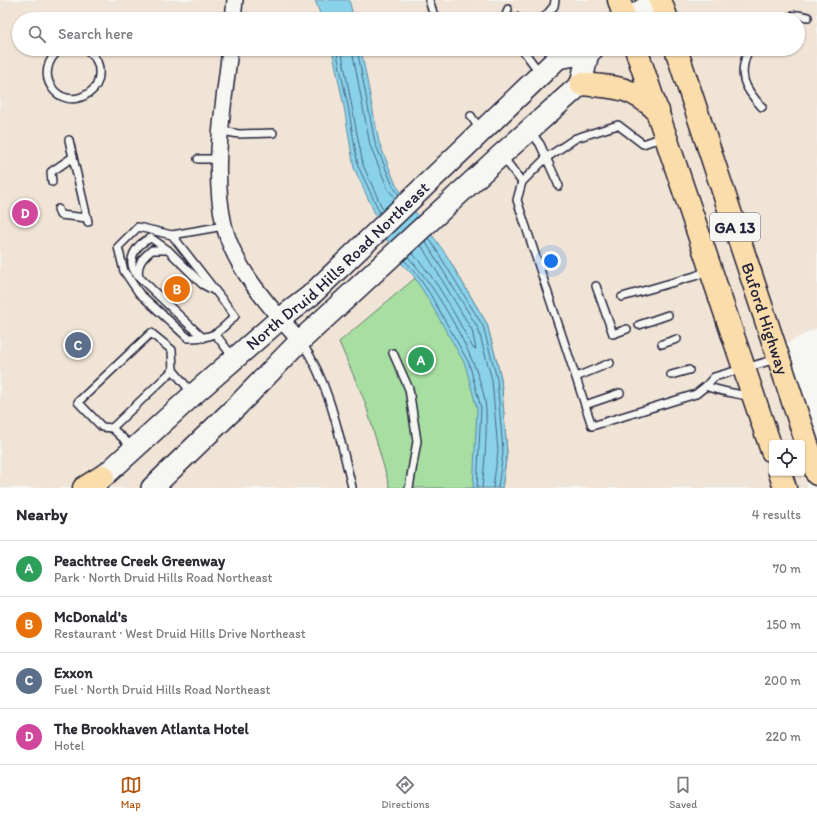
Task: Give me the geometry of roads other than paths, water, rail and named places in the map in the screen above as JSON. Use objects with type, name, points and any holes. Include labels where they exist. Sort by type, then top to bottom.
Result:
[{"type":"main road","points":[[619,0],[623,12]]},
{"type":"main road","points":[[639,12],[656,0]]},
{"type":"main road","points":[[660,0],[664,12]]},
{"type":"main road","name":"North Druid Hills Road Northeast","points":[[96,482],[281,318],[310,296],[344,264],[450,162],[476,124],[506,104],[542,74],[558,58],[567,56]]},
{"type":"main road","name":"North Druid Hills Road Northeast","points":[[152,488],[238,405],[300,341],[501,155],[581,84],[589,56]]},
{"type":"main road","name":"Buford Highway","points":[[638,56],[769,442]]},
{"type":"main road","name":"Buford Highway","points":[[678,56],[817,474]]},
{"type":"main road","points":[[581,84],[630,90],[643,97],[658,111]]},
{"type":"main road","points":[[781,476],[785,488]]},
{"type":"main road","points":[[84,488],[96,482]]},
{"type":"street","points":[[234,12],[235,0]]},
{"type":"street","points":[[229,56],[219,159],[220,196],[224,226],[235,252],[252,283],[300,341]]},
{"type":"lane","points":[[429,0],[433,12]]},
{"type":"lane","points":[[549,12],[554,6],[555,0]]},
{"type":"lane","points":[[54,56],[50,60],[47,76],[54,90],[60,96],[76,99],[91,92],[99,78],[100,69],[93,56]]},
{"type":"lane","points":[[528,56],[542,74]]},
{"type":"lane","points":[[746,56],[744,61],[743,78],[748,92],[762,107]]},
{"type":"lane","points":[[666,136],[643,144],[618,125],[576,138],[546,158],[522,182],[517,200],[592,426],[696,394],[714,377],[778,358]]},
{"type":"lane","points":[[529,130],[540,144],[559,186]]},
{"type":"lane","points":[[222,131],[239,134],[273,133]]},
{"type":"lane","points":[[58,209],[60,215],[88,220],[69,140]]},
{"type":"lane","points":[[501,155],[522,182]]},
{"type":"lane","points":[[52,182],[50,172],[73,158]]},
{"type":"lane","points":[[198,159],[219,159]]},
{"type":"lane","points":[[172,235],[235,316],[216,335],[203,338],[188,338],[139,294],[124,271],[118,247],[138,227],[172,235],[224,226]]},
{"type":"lane","points":[[203,338],[134,271],[132,261],[136,247],[151,238],[168,250],[202,284],[217,292]]},
{"type":"lane","points":[[139,277],[138,271],[140,262],[147,254],[152,250],[168,250]]},
{"type":"lane","points":[[622,297],[695,276],[711,269]]},
{"type":"lane","points":[[596,286],[613,334],[627,329]]},
{"type":"lane","points":[[639,325],[668,315]]},
{"type":"lane","points":[[131,450],[128,443],[112,428],[102,427],[78,402],[151,333],[172,350],[173,370],[194,394]]},
{"type":"lane","points":[[216,335],[235,359]]},
{"type":"lane","points":[[662,344],[678,339]]},
{"type":"lane","points":[[300,341],[312,358],[332,410],[352,487]]},
{"type":"lane","points":[[393,353],[409,389],[417,442],[409,488]]},
{"type":"lane","points":[[576,377],[610,363]]},
{"type":"lane","points":[[112,428],[173,370]]},
{"type":"lane","points":[[671,375],[689,370]]},
{"type":"lane","points":[[706,386],[718,391],[737,393],[754,398]]},
{"type":"lane","points":[[585,405],[620,394]]},
{"type":"water","points":[[315,0],[349,0],[352,12],[319,12]]},
{"type":"water","points":[[333,56],[362,56],[379,142],[396,185],[445,253],[487,324],[501,378],[507,452],[502,488],[473,488],[477,409],[465,364],[413,275],[395,257],[354,168]]},
{"type":"place","name":"The Brookhaven Atlanta Hotel","points":[[25,213]]},
{"type":"place","name":"McDonald's","points":[[177,289]]},
{"type":"place","name":"Exxon","points":[[78,345]]},
{"type":"place","name":"Peachtree Creek Greenway","points":[[421,360]]}]
